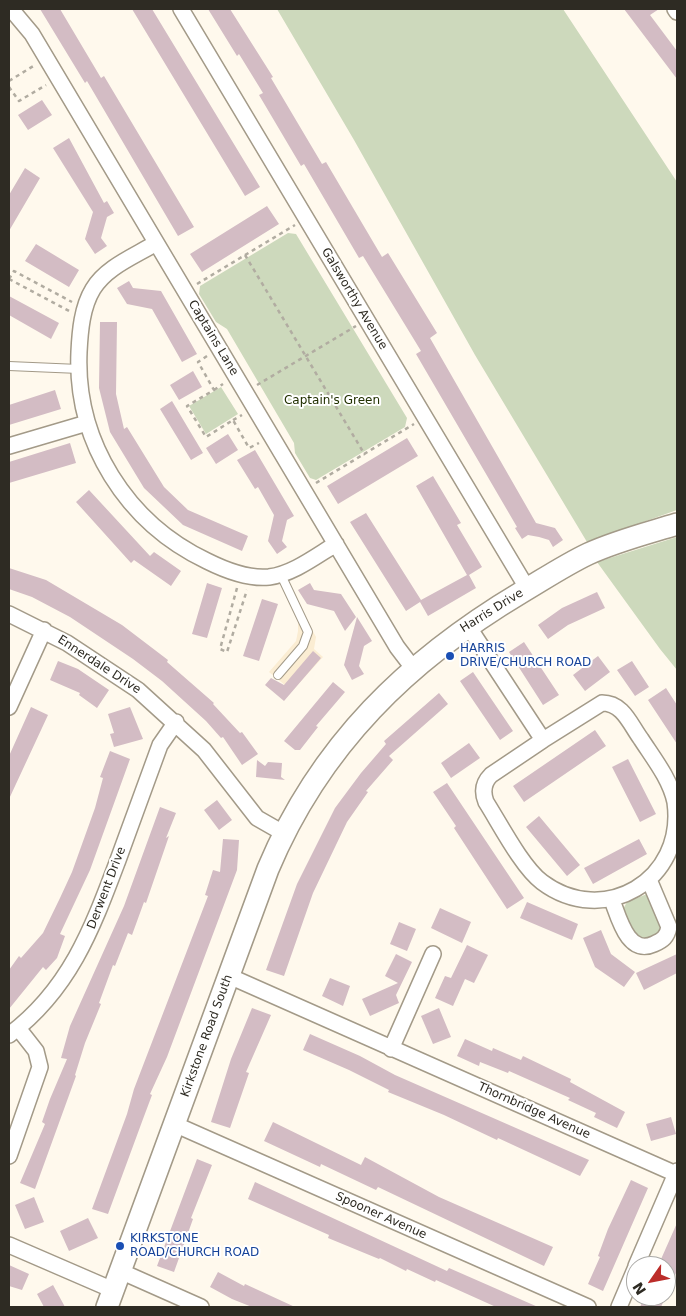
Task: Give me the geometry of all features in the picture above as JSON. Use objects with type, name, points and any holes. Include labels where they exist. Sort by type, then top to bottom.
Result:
[{"type":"street","name":"Captains Lane","points":[[11,9],[25,24],[46,58],[397,646],[414,668]]},
{"type":"street","name":"Galsworthy Avenue","points":[[181,9],[527,588]]},
{"type":"street","points":[[156,243],[106,274],[92,290],[84,314],[79,369],[81,393],[87,423],[108,471],[122,493],[148,522],[184,550],[214,565],[246,575],[267,577],[280,575],[336,544]]},
{"type":"street","points":[[9,446],[87,423]]},
{"type":"street","name":"Harris Drive","points":[[322,772],[358,724],[414,668],[468,626],[527,588],[590,553],[677,524]]},
{"type":"street","name":"Ennerdale Drive","points":[[9,614],[44,630],[119,676],[176,722],[214,762],[257,818],[285,834]]},
{"type":"street","points":[[468,626],[543,740]]},
{"type":"street","points":[[9,707],[44,630]]},
{"type":"street","points":[[602,703],[609,703],[621,710],[666,777],[676,803],[677,833],[666,862],[650,882],[612,900],[583,901],[555,891],[540,881],[528,868],[486,802],[483,790],[487,779],[543,740],[602,703]]},
{"type":"street","name":"Derwent Drive","points":[[13,1032],[51,996],[74,964],[84,945],[160,745],[176,722]]},
{"type":"street","name":"Kirkstone Road South","points":[[113,1290],[268,869],[285,834],[322,772]]},
{"type":"street","points":[[612,900],[630,940],[639,946],[649,946],[663,939],[669,927],[650,882]]},
{"type":"street","points":[[391,1049],[433,954]]},
{"type":"street","name":"Thornbridge Avenue","points":[[229,976],[676,1173]]},
{"type":"street","points":[[9,1156],[40,1067],[36,1051],[13,1032]]},
{"type":"street","name":"Spooner Avenue","points":[[174,1124],[588,1307]]},
{"type":"street","points":[[641,1256],[676,1173]]},
{"type":"street","points":[[9,1245],[113,1290],[201,1307]]},
{"type":"street","points":[[619,1307],[626,1291]]},
{"type":"lane","points":[[9,366],[79,369]]},
{"type":"lane","points":[[278,675],[303,646],[308,632],[280,575]]},
{"type":"path","points":[[9,81],[46,58]]},
{"type":"path","points":[[9,87],[19,101],[58,78]]},
{"type":"path","points":[[185,291],[306,218]]},
{"type":"path","points":[[245,255],[365,455]]},
{"type":"path","points":[[14,271],[84,314],[9,279],[14,271]]},
{"type":"path","points":[[245,392],[367,320]]},
{"type":"path","points":[[221,352],[206,356],[198,362],[214,390],[186,406],[206,437],[233,420],[249,448],[270,434]]},
{"type":"path","points":[[304,490],[425,418]]},
{"type":"path","points":[[246,575],[228,652],[220,649],[246,575]]},
{"type":"shaded area","points":[[288,584],[316,637],[314,649],[323,657],[292,691],[269,672],[296,641],[298,617]]},
{"type":"green space","points":[[277,9],[563,9],[677,182],[677,510],[587,542],[475,355],[354,140]]},
{"type":"green space","name":"Captain's Green","points":[[288,233],[296,234],[407,418],[405,427],[316,480],[310,478],[295,453],[294,443],[227,329],[216,322],[199,294],[200,286]]},
{"type":"green space","points":[[221,387],[238,414],[206,434],[189,406]]},
{"type":"green space","points":[[677,537],[677,670],[597,562]]},
{"type":"green space","points":[[647,894],[663,921],[662,932],[648,940],[635,936],[623,909],[627,902]]},
{"type":"building","points":[[40,9],[60,9],[101,78],[104,76],[194,227],[178,236],[87,81],[85,83]]},
{"type":"building","points":[[132,9],[152,9],[260,187],[245,196]]},
{"type":"building","points":[[208,9],[230,9],[273,77],[271,78],[322,164],[326,162],[382,257],[388,253],[437,333],[430,338],[536,523],[555,528],[563,540],[553,547],[549,540],[539,537],[528,535],[522,539],[515,528],[517,527],[416,354],[421,351],[363,256],[359,258],[304,164],[301,166],[259,95],[263,93]]},
{"type":"building","points":[[624,9],[659,9],[650,15],[677,51],[677,79]]},
{"type":"building","points":[[42,100],[52,115],[28,130],[18,115]]},
{"type":"building","points":[[69,138],[104,203],[107,201],[114,213],[107,217],[101,238],[107,246],[95,254],[85,239],[93,212],[53,148]]},
{"type":"building","points":[[25,168],[40,178],[9,231],[9,195]]},
{"type":"building","points":[[267,206],[279,224],[202,272],[190,254]]},
{"type":"building","points":[[36,244],[79,270],[69,287],[25,261]]},
{"type":"building","points":[[129,281],[133,288],[161,291],[197,354],[182,362],[152,309],[127,304],[117,288]]},
{"type":"building","points":[[9,296],[59,323],[51,339],[9,315]]},
{"type":"building","points":[[100,322],[117,322],[116,394],[124,429],[127,427],[164,487],[188,510],[248,536],[242,551],[183,525],[144,488],[110,432],[99,388]]},
{"type":"building","points":[[193,371],[202,387],[179,400],[170,385]]},
{"type":"building","points":[[55,390],[61,409],[9,425],[9,405]]},
{"type":"building","points":[[172,401],[203,453],[191,460],[160,409]]},
{"type":"building","points":[[228,434],[238,450],[216,464],[206,448]]},
{"type":"building","points":[[407,438],[418,456],[338,504],[327,486]]},
{"type":"building","points":[[70,443],[76,463],[9,483],[9,462]]},
{"type":"building","points":[[255,450],[294,516],[287,520],[282,541],[287,547],[277,554],[268,541],[274,515],[258,487],[255,489],[237,460]]},
{"type":"building","points":[[433,476],[461,523],[457,525],[482,567],[469,575],[476,588],[428,616],[420,602],[406,611],[350,522],[366,513],[421,600],[467,575],[416,486]]},
{"type":"building","points":[[89,490],[150,556],[154,552],[181,571],[171,586],[134,560],[131,563],[76,502]]},
{"type":"building","points":[[9,568],[46,580],[122,625],[168,660],[167,662],[214,703],[240,733],[242,732],[258,754],[242,765],[223,737],[221,738],[206,721],[162,681],[133,659],[70,617],[32,597],[9,589]]},
{"type":"building","points":[[207,583],[222,588],[207,638],[192,634]]},
{"type":"building","points":[[310,583],[314,590],[341,594],[356,617],[345,631],[334,611],[307,604],[298,590]]},
{"type":"building","points":[[597,592],[605,608],[568,625],[548,639],[538,625],[562,608]]},
{"type":"building","points":[[262,599],[278,604],[259,661],[243,656]]},
{"type":"building","points":[[357,617],[372,641],[364,646],[359,666],[364,674],[352,680],[344,665]]},
{"type":"building","points":[[524,642],[559,695],[543,705],[509,652]]},
{"type":"building","points":[[313,651],[321,658],[284,701],[265,685],[271,678],[284,685]]},
{"type":"building","points":[[598,656],[610,672],[585,691],[573,675]]},
{"type":"building","points":[[58,661],[78,669],[109,690],[97,708],[79,695],[80,693],[50,680]]},
{"type":"building","points":[[632,661],[649,687],[635,696],[617,670]]},
{"type":"building","points":[[473,672],[513,731],[500,740],[460,681]]},
{"type":"building","points":[[333,682],[345,692],[316,726],[318,727],[300,750],[295,750],[284,741]]},
{"type":"building","points":[[666,688],[677,705],[677,744],[648,700]]},
{"type":"building","points":[[439,693],[448,704],[389,756],[393,760],[366,791],[368,792],[347,822],[313,893],[284,976],[266,970],[297,884],[335,808],[386,744],[384,741]]},
{"type":"building","points":[[31,707],[48,715],[9,799],[9,756]]},
{"type":"building","points":[[130,707],[143,739],[114,747],[110,734],[114,733],[108,714]]},
{"type":"building","points":[[595,730],[606,746],[524,802],[513,786]]},
{"type":"building","points":[[469,743],[480,758],[451,778],[441,763]]},
{"type":"building","points":[[110,751],[130,759],[90,870],[60,934],[65,936],[57,958],[46,970],[43,967],[9,1009],[9,970],[19,956],[21,958],[43,933],[72,872],[95,808],[103,778],[100,777]]},
{"type":"building","points":[[628,759],[656,814],[640,822],[612,767]]},
{"type":"building","points":[[257,760],[265,766],[268,762],[282,763],[281,777],[285,780],[256,777]]},
{"type":"building","points":[[447,783],[524,898],[507,909],[433,792]]},
{"type":"building","points":[[217,800],[232,820],[219,830],[204,810]]},
{"type":"building","points":[[160,807],[176,813],[166,838],[169,836],[146,903],[144,902],[132,935],[128,933],[115,966],[113,965],[99,1003],[101,1004],[85,1043],[76,1076],[35,1189],[20,1183],[45,1124],[42,1122],[67,1059],[61,1058],[70,1026],[124,906]]},
{"type":"building","points":[[539,816],[580,865],[567,876],[526,827]]},
{"type":"building","points":[[223,839],[239,840],[237,870],[167,1057],[150,1094],[152,1095],[108,1214],[92,1209],[127,1114],[134,1089],[208,896],[205,895],[213,870],[220,872]]},
{"type":"building","points":[[639,839],[647,854],[593,884],[584,868]]},
{"type":"building","points":[[527,902],[578,924],[572,940],[520,918]]},
{"type":"building","points":[[440,908],[471,922],[462,943],[431,928]]},
{"type":"building","points":[[399,922],[416,929],[407,951],[390,944]]},
{"type":"building","points":[[601,930],[611,954],[635,972],[624,987],[595,967],[583,938]]},
{"type":"building","points":[[467,945],[488,955],[474,983],[465,979],[453,1006],[435,998],[445,976],[451,978]]},
{"type":"building","points":[[396,954],[412,962],[396,995],[399,1003],[370,1016],[362,999],[398,983],[385,976]]},
{"type":"building","points":[[677,954],[677,973],[644,990],[636,973]]},
{"type":"building","points":[[330,978],[350,986],[343,1006],[322,996]]},
{"type":"building","points":[[252,1008],[271,1015],[246,1072],[249,1073],[230,1128],[211,1122],[231,1059]]},
{"type":"building","points":[[439,1008],[451,1037],[433,1044],[421,1016]]},
{"type":"building","points":[[310,1034],[360,1056],[395,1075],[589,1160],[580,1176],[498,1138],[497,1140],[444,1115],[388,1092],[389,1090],[349,1070],[303,1050]]},
{"type":"building","points":[[465,1039],[492,1051],[493,1048],[521,1060],[523,1056],[571,1079],[570,1082],[625,1112],[617,1128],[594,1117],[596,1113],[568,1100],[570,1098],[509,1071],[508,1073],[480,1062],[479,1066],[457,1056]]},
{"type":"building","points":[[671,1117],[676,1134],[651,1141],[646,1124]]},
{"type":"building","points":[[273,1122],[361,1165],[365,1157],[439,1197],[553,1247],[544,1266],[378,1187],[376,1190],[321,1164],[320,1167],[264,1141]]},
{"type":"building","points":[[197,1159],[212,1165],[191,1218],[193,1219],[174,1272],[157,1266]]},
{"type":"building","points":[[631,1180],[648,1188],[603,1291],[588,1284],[600,1257],[598,1256],[608,1229]]},
{"type":"building","points":[[255,1182],[447,1271],[449,1268],[538,1307],[496,1307],[436,1280],[435,1282],[407,1269],[406,1271],[380,1258],[328,1238],[329,1235],[248,1199]]},
{"type":"building","points":[[34,1197],[44,1222],[25,1229],[15,1205]]},
{"type":"building","points":[[88,1218],[98,1238],[69,1251],[60,1231]]},
{"type":"building","points":[[677,1223],[676,1273],[676,1256],[662,1256]]},
{"type":"building","points":[[9,1265],[29,1274],[22,1290],[9,1286]]},
{"type":"building","points":[[218,1272],[244,1286],[245,1284],[295,1307],[252,1307],[232,1299],[210,1287]]},
{"type":"building","points":[[53,1285],[65,1307],[44,1307],[37,1294]]},
{"type":"building","points":[[640,1306],[661,1306],[661,1307]]},
{"type":"place","name":"HARRIS DRIVE/CHURCH ROAD","points":[[450,656]]},
{"type":"place","name":"KIRKSTONE ROAD/CHURCH ROAD","points":[[120,1246]]}]
